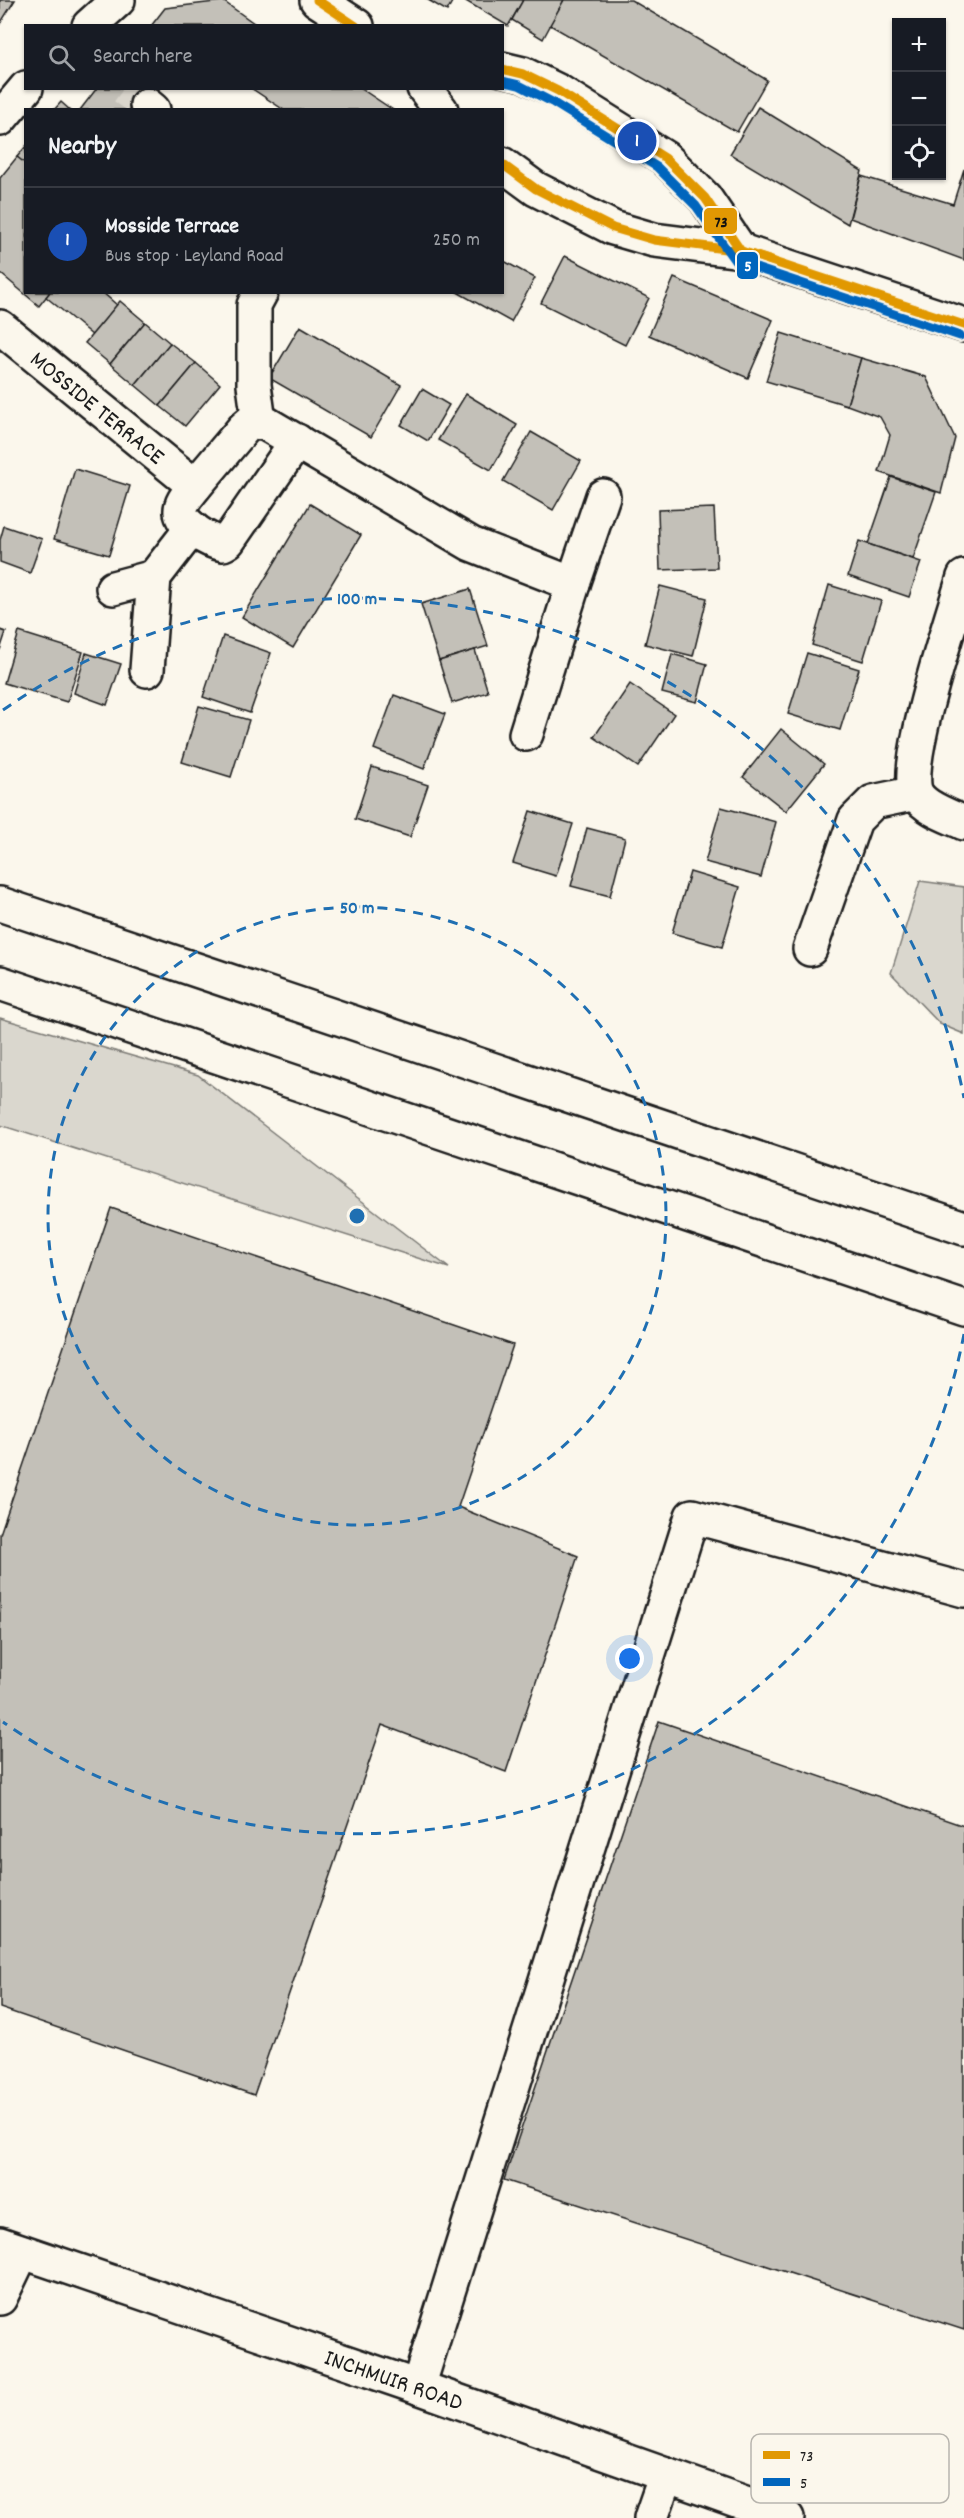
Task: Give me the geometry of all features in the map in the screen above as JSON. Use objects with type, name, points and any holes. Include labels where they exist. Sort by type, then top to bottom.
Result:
[{"type":"street","points":[[91,24],[117,0]]},
{"type":"street","points":[[317,0],[354,24]]},
{"type":"street","points":[[504,69],[523,74],[558,91],[664,158],[705,198],[741,251]]},
{"type":"street","points":[[0,119],[24,90]]},
{"type":"street","points":[[426,90],[439,108]]},
{"type":"street","points":[[504,165],[536,189],[613,228],[654,240],[741,251],[964,325]]},
{"type":"street","points":[[259,422],[254,385],[254,304],[260,294]]},
{"type":"street","name":"MOSSIDE TERRACE","points":[[0,327],[195,486]]},
{"type":"street","points":[[297,441],[223,544],[217,543],[192,528],[183,519],[181,511],[183,503],[195,486],[244,428],[251,422],[259,422],[297,441],[471,544],[573,584]]},
{"type":"street","points":[[526,734],[603,496]]},
{"type":"street","points":[[147,670],[154,577],[192,528]]},
{"type":"street","points":[[113,588],[154,577]]},
{"type":"street","points":[[964,578],[918,739],[913,773],[916,794],[929,806],[964,823]]},
{"type":"street","points":[[810,949],[855,820],[873,802],[916,794]]},
{"type":"street","points":[[0,904],[964,1228]]},
{"type":"street","points":[[0,982],[964,1308]]},
{"type":"street","points":[[418,2386],[692,1516],[964,1590]]},
{"type":"street","points":[[0,2298],[11,2248]]},
{"type":"street","name":"INCHMUIR ROAD","points":[[11,2248],[418,2386],[787,2518]]},
{"type":"street","points":[[651,2518],[666,2475]]},
{"type":"shaded area","points":[[920,881],[964,887],[964,1034],[940,1024],[891,973]]},
{"type":"shaded area","points":[[0,1018],[198,1075],[449,1268],[0,1125]]},
{"type":"building","points":[[0,0],[15,0],[0,24]]},
{"type":"building","points":[[428,0],[453,0],[447,11]]},
{"type":"building","points":[[464,0],[523,0],[508,26]]},
{"type":"building","points":[[523,0],[564,0],[543,39],[512,20]]},
{"type":"building","points":[[564,0],[631,0],[767,80],[737,132],[550,25]]},
{"type":"building","points":[[223,1],[255,24],[153,24],[165,8]]},
{"type":"building","points":[[95,90],[158,90],[145,108],[82,108]]},
{"type":"building","points":[[254,90],[363,90],[390,108],[281,108]]},
{"type":"building","points":[[61,102],[68,108],[56,108]]},
{"type":"building","points":[[758,107],[862,171],[848,224],[730,154]]},
{"type":"building","points":[[24,148],[24,162],[17,157]]},
{"type":"building","points":[[17,157],[24,162],[24,293],[0,273],[0,178]]},
{"type":"building","points":[[964,169],[964,260],[850,218],[861,176],[953,204]]},
{"type":"building","points":[[565,256],[649,298],[625,345],[541,303]]},
{"type":"building","points":[[504,261],[535,278],[511,322],[461,294],[504,294]]},
{"type":"building","points":[[674,278],[773,320],[748,378],[649,335]]},
{"type":"building","points":[[25,294],[48,294],[39,306]]},
{"type":"building","points":[[48,294],[104,294],[117,305],[92,335],[46,297]]},
{"type":"building","points":[[120,301],[145,322],[110,364],[85,343]]},
{"type":"building","points":[[145,322],[170,343],[135,385],[110,364]]},
{"type":"building","points":[[300,326],[401,385],[371,437],[269,378]]},
{"type":"building","points":[[781,333],[861,358],[847,405],[766,381]]},
{"type":"building","points":[[170,343],[196,363],[160,406],[135,385]]},
{"type":"building","points":[[861,358],[926,377],[955,438],[941,493],[879,472],[890,435],[880,417],[847,405]]},
{"type":"building","points":[[196,363],[220,384],[185,426],[160,406]]},
{"type":"building","points":[[422,389],[449,405],[428,441],[401,425]]},
{"type":"building","points":[[466,394],[517,425],[491,470],[438,440]]},
{"type":"building","points":[[531,432],[581,461],[553,510],[503,481]]},
{"type":"building","points":[[75,469],[130,486],[109,555],[54,539]]},
{"type":"building","points":[[891,477],[936,492],[913,559],[868,544]]},
{"type":"building","points":[[310,504],[361,535],[293,648],[242,617]]},
{"type":"building","points":[[714,508],[717,568],[660,570],[658,510]]},
{"type":"building","points":[[4,526],[42,539],[30,573],[0,562],[0,540]]},
{"type":"building","points":[[859,541],[921,562],[909,597],[848,576]]},
{"type":"building","points":[[829,585],[881,601],[863,661],[812,645]]},
{"type":"building","points":[[660,586],[707,598],[693,656],[645,644]]},
{"type":"building","points":[[470,589],[488,646],[439,661],[421,604]]},
{"type":"building","points":[[0,630],[6,632],[0,650]]},
{"type":"building","points":[[19,632],[83,652],[67,702],[4,683]]},
{"type":"building","points":[[223,636],[271,653],[250,713],[203,697]]},
{"type":"building","points":[[475,650],[488,692],[452,703],[439,661]]},
{"type":"building","points":[[86,653],[121,664],[107,705],[74,693]]},
{"type":"building","points":[[807,653],[859,669],[840,730],[788,714]]},
{"type":"building","points":[[672,654],[707,664],[697,702],[662,693]]},
{"type":"building","points":[[630,684],[674,714],[638,767],[594,737]]},
{"type":"building","points":[[394,695],[445,714],[424,769],[374,749]]},
{"type":"building","points":[[199,706],[249,720],[231,777],[182,762]]},
{"type":"building","points":[[781,729],[824,764],[786,811],[743,777]]},
{"type":"building","points":[[372,767],[428,785],[410,837],[355,819]]},
{"type":"building","points":[[721,807],[776,822],[761,877],[705,862]]},
{"type":"building","points":[[530,811],[573,824],[556,876],[513,863]]},
{"type":"building","points":[[587,828],[625,838],[610,896],[571,886]]},
{"type":"building","points":[[690,872],[740,887],[722,947],[672,933]]},
{"type":"building","points":[[111,1208],[513,1345],[458,1507],[578,1556],[506,1772],[382,1725],[254,2095],[0,2008],[0,1534]]},
{"type":"building","points":[[659,1721],[964,1826],[964,2330],[504,2180]]},
{"type":"tunnel","points":[[127,90],[147,105]]},
{"type":"transit line","name":"73","points":[[317,0],[353,24]]},
{"type":"transit line","name":"73","points":[[504,69],[523,74],[558,91],[665,158],[705,198],[741,251],[964,325]]},
{"type":"transit line","name":"5","points":[[504,81],[519,85],[552,102],[657,167],[696,206],[735,261],[960,336]]},
{"type":"transit line","name":"73","points":[[504,165],[536,189],[613,228],[654,240],[741,251],[775,262]]},
{"type":"place","name":"Mosside Terrace","points":[[637,141]]}]
